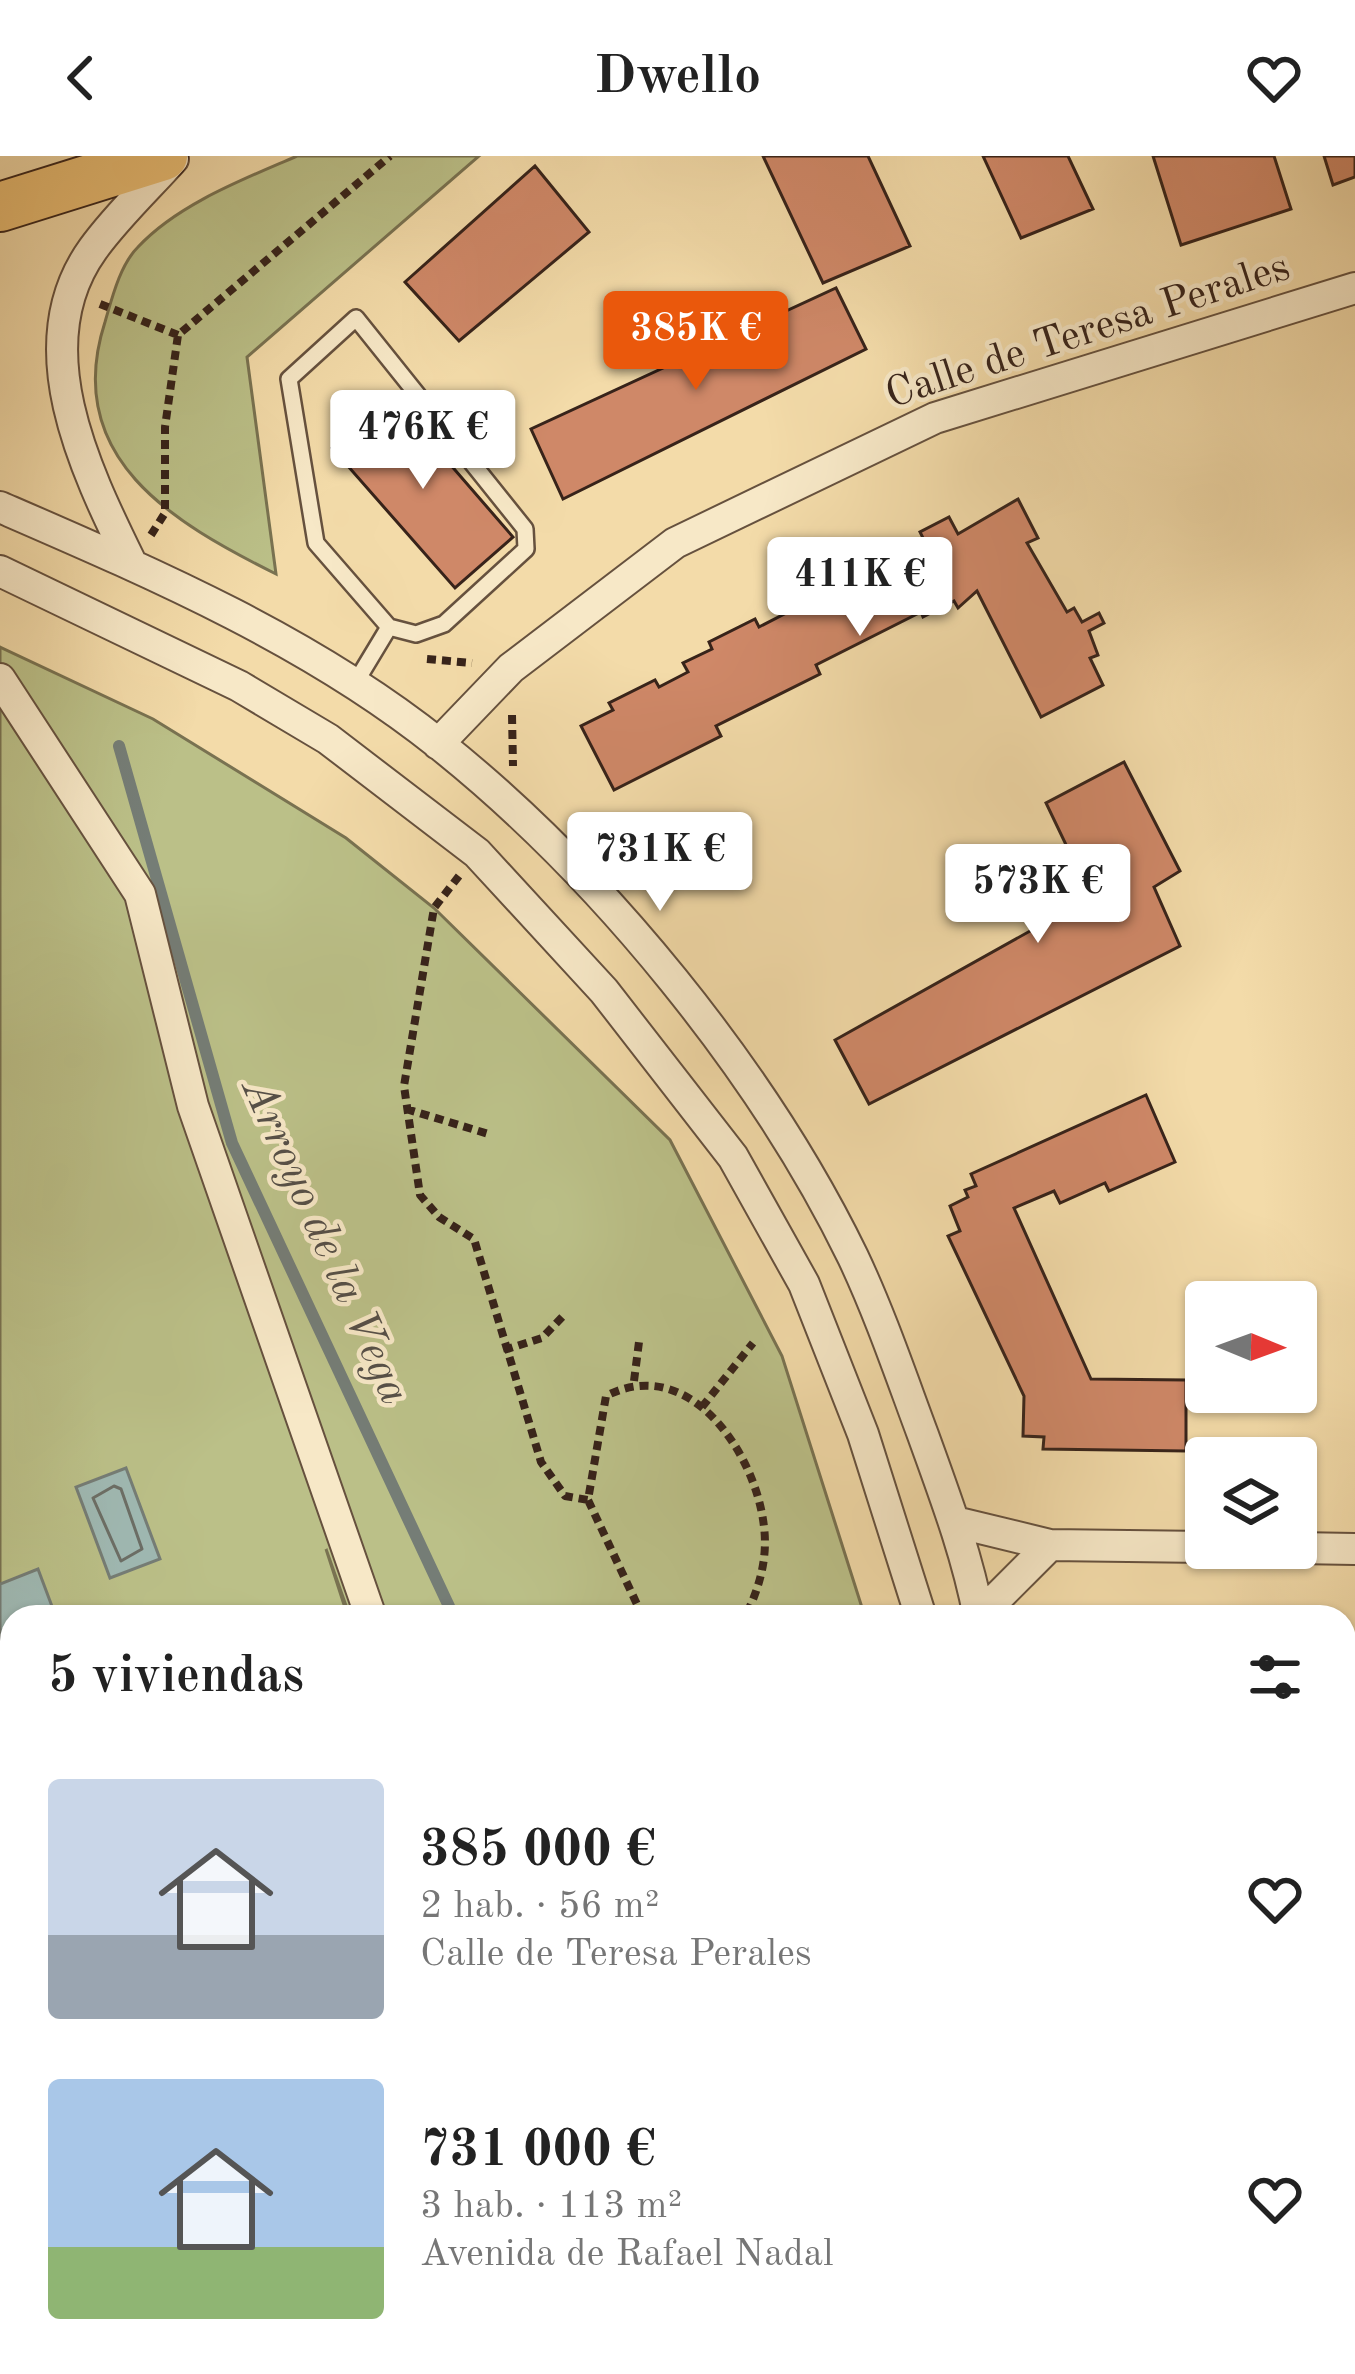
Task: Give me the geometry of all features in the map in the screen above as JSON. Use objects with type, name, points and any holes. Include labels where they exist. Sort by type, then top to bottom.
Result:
[{"type":"main road","points":[[13,203],[163,156]]},
{"type":"street","points":[[132,565],[84,468],[68,404],[63,342],[70,292],[92,251],[176,156]]},
{"type":"street","name":"Calle de Teresa Perales","points":[[438,743],[511,668],[675,543],[934,418],[1355,288]]},
{"type":"street","points":[[0,507],[265,631],[354,685],[438,743],[513,811],[651,952],[783,1130],[854,1259],[955,1522],[976,1605]]},
{"type":"street","points":[[0,572],[239,686],[328,739],[477,853],[604,991],[733,1157],[803,1284],[863,1434],[917,1605]]},
{"type":"street","points":[[0,679],[140,894],[193,1106],[367,1605]]},
{"type":"street","points":[[955,1522],[1050,1545],[1185,1547]]},
{"type":"street","points":[[991,1605],[1050,1545]]},
{"type":"street","points":[[1317,1548],[1355,1549]]},
{"type":"lane","points":[[356,319],[525,529],[526,549],[444,624],[416,634],[389,627],[316,543],[289,379],[356,319]]},
{"type":"lane","points":[[354,685],[389,627]]},
{"type":"path","points":[[132,565],[166,513],[165,427],[178,335],[391,156]]},
{"type":"path","points":[[113,309],[178,335]]},
{"type":"path","points":[[434,908],[411,1031],[406,1108],[420,1195],[439,1217],[474,1239],[541,1462],[566,1496],[588,1500]]},
{"type":"path","points":[[406,1108],[492,1135]]},
{"type":"path","points":[[504,1350],[542,1338],[566,1313]]},
{"type":"path","points":[[634,1382],[639,1342]]},
{"type":"path","points":[[702,1407],[753,1343]]},
{"type":"path","points":[[637,1605],[588,1500],[606,1396],[634,1382],[655,1382],[702,1407],[737,1454],[764,1525],[765,1556],[749,1605]]},
{"type":"green space","points":[[297,156],[479,156],[247,357],[276,574],[200,532],[136,480],[113,448],[99,412],[96,370],[114,292],[138,247],[192,205]]},
{"type":"green space","points":[[0,647],[153,719],[346,838],[434,908],[670,1140],[782,1356],[861,1605],[346,1605],[326,1549],[344,1605],[0,1605]]},
{"type":"water","points":[[126,1468],[160,1559],[110,1578],[76,1487]]},
{"type":"water","points":[[38,1569],[52,1605],[0,1605],[0,1584]]},
{"type":"building","points":[[763,156],[868,156],[910,246],[823,283]]},
{"type":"building","points":[[983,156],[1068,156],[1093,209],[1021,238]]},
{"type":"building","points":[[1153,156],[1274,156],[1291,209],[1181,245]]},
{"type":"building","points":[[1324,156],[1355,156],[1355,177],[1333,185]]},
{"type":"building","points":[[535,166],[589,232],[459,341],[405,282]]},
{"type":"building","points":[[836,288],[866,349],[563,499],[531,429]]},
{"type":"building","points":[[391,396],[513,537],[455,588],[332,448]]},
{"type":"building","points":[[1018,499],[1038,538],[1027,543],[1067,612],[1074,608],[1082,622],[1099,613],[1104,623],[1089,631],[1098,655],[1090,658],[1103,685],[1041,717],[977,591],[958,608],[954,601],[923,617],[921,612],[816,665],[820,674],[716,726],[721,736],[614,790],[581,726],[613,710],[609,703],[655,680],[659,687],[688,672],[683,663],[712,649],[709,642],[755,619],[759,627],[788,612],[783,602],[811,588],[808,581],[856,556],[859,564],[891,548],[894,555],[924,540],[920,532],[949,517],[958,534]]},
{"type":"building","points":[[1124,762],[1180,871],[1154,887],[1180,946],[869,1104],[835,1040],[1091,897],[1046,803]]},
{"type":"building","points":[[1146,1095],[1175,1162],[1109,1191],[1105,1183],[1060,1203],[1054,1191],[1014,1208],[1091,1379],[1185,1380],[1185,1451],[1043,1449],[1044,1437],[1023,1436],[1024,1396],[948,1236],[960,1231],[950,1206],[968,1197],[965,1190],[976,1186],[971,1174]]},
{"type":"waterway","name":"Arroyo de la Vega","points":[[119,746],[232,1143],[448,1605]]}]
